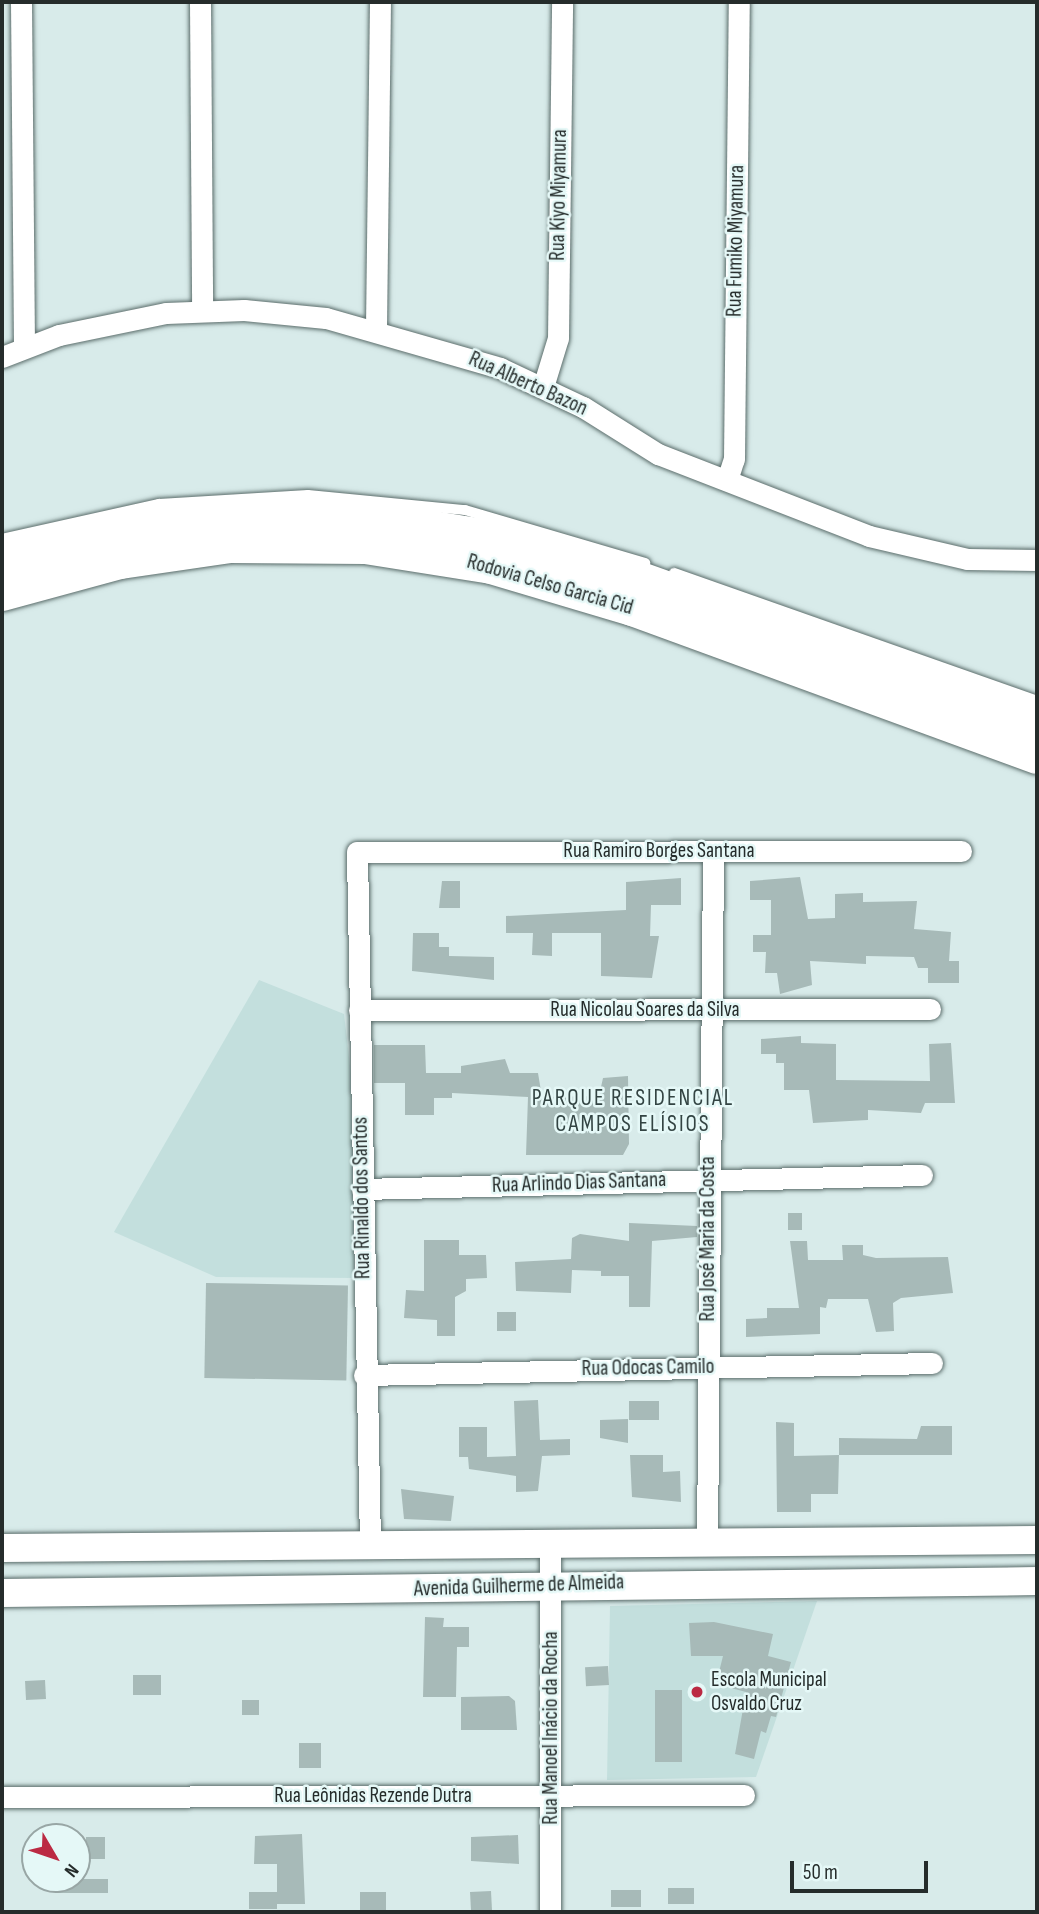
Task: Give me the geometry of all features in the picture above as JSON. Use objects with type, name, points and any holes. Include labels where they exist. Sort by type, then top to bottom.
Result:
[{"type":"highway","name":"Rodovia Celso Garcia Cid","points":[[2,562],[151,525],[254,516],[370,519],[514,542],[637,579],[1037,722]]},
{"type":"highway","name":"Rodovia Celso Garcia Cid","points":[[2,592],[120,560],[230,544],[365,545],[491,565],[632,607],[1037,755]]},
{"type":"street","points":[[21,2],[24,346]]},
{"type":"street","points":[[200,2],[202,310]]},
{"type":"street","points":[[376,328],[380,2]]},
{"type":"street","name":"Rua Kiyo Miyamura","points":[[543,387],[558,338],[562,2]]},
{"type":"street","name":"Rua Fumiko Miyamura","points":[[727,480],[734,459],[739,2]]},
{"type":"street","name":"Rua Alberto Bazon","points":[[2,357],[24,346],[130,318],[202,310],[285,313],[376,328],[543,387],[658,454],[901,546],[967,559],[1037,560]]},
{"type":"street","name":"Rua José Maria da Costa","points":[[707,1543],[709,1009],[713,851]]},
{"type":"street","name":"Rua Ramiro Borges Santana","points":[[357,852],[961,851]]},
{"type":"street","name":"Rua Rinaldo dos Santos","points":[[357,852],[364,1374],[370,1544]]},
{"type":"street","name":"Rua Nicolau Soares da Silva","points":[[359,1010],[930,1009]]},
{"type":"street","name":"Rua Arlindo Dias Santana","points":[[362,1189],[922,1175]]},
{"type":"street","name":"Rua Odocas Camilo","points":[[364,1374],[933,1363]]},
{"type":"street","points":[[1029,1540],[1029,1581]]},
{"type":"street","name":"Avenida Guilherme de Almeida","points":[[2,1548],[1029,1540]]},
{"type":"street","points":[[370,1544],[372,1591]]},
{"type":"street","name":"Rua Manoel Inácio da Rocha","points":[[550,1544],[550,1912]]},
{"type":"street","name":"Avenida Guilherme de Almeida","points":[[7,1593],[372,1591],[551,1583],[1029,1581]]},
{"type":"street","name":"Rua Leônidas Rezende Dutra","points":[[2,1797],[744,1795]]},
{"type":"lane","points":[[2,539],[207,498],[308,495],[426,504],[567,536],[1037,701]]},
{"type":"shaded area","points":[[259,980],[344,1014],[354,1100],[354,1278],[216,1277],[114,1232]]},
{"type":"shaded area","name":"Escola Municipal Osvaldo Cruz","points":[[817,1601],[756,1777],[607,1780],[610,1606]]},
{"type":"building","points":[[800,877],[808,919],[835,918],[835,894],[863,893],[863,902],[917,901],[914,929],[951,932],[949,961],[959,961],[959,983],[928,983],[928,968],[918,968],[914,957],[866,956],[866,964],[810,961],[812,985],[780,994],[777,973],[765,973],[766,952],[753,952],[753,935],[771,935],[771,900],[750,900],[750,881]]},
{"type":"building","points":[[681,878],[681,905],[651,905],[650,936],[659,936],[652,978],[601,976],[601,933],[552,933],[552,956],[532,955],[533,933],[506,933],[506,916],[626,910],[626,882]]},
{"type":"building","points":[[442,881],[460,881],[460,908],[439,908]]},
{"type":"building","points":[[413,933],[439,933],[439,947],[449,947],[449,956],[494,957],[494,980],[412,971]]},
{"type":"building","points":[[801,1036],[801,1043],[836,1044],[836,1080],[930,1081],[929,1044],[951,1043],[955,1103],[925,1103],[921,1113],[868,1110],[868,1120],[813,1123],[809,1090],[784,1090],[784,1063],[776,1063],[776,1054],[761,1054],[761,1039]]},
{"type":"building","points":[[374,1045],[425,1045],[426,1073],[461,1073],[461,1066],[505,1059],[510,1073],[538,1073],[542,1097],[599,1096],[603,1078],[628,1076],[629,1144],[623,1155],[526,1155],[528,1097],[452,1093],[452,1098],[434,1098],[434,1115],[405,1115],[405,1083],[374,1083]]},
{"type":"building","points":[[788,1213],[802,1213],[802,1230],[788,1230]]},
{"type":"building","points":[[629,1223],[697,1226],[697,1237],[652,1241],[650,1307],[629,1307],[629,1276],[601,1276],[601,1271],[572,1270],[571,1293],[516,1291],[515,1262],[571,1259],[572,1238],[580,1234],[629,1241]]},
{"type":"building","points":[[424,1240],[459,1240],[459,1255],[486,1255],[487,1278],[466,1279],[466,1291],[455,1297],[455,1336],[437,1336],[437,1320],[404,1318],[406,1290],[424,1291]]},
{"type":"building","points":[[790,1241],[807,1241],[808,1260],[843,1260],[842,1245],[863,1245],[863,1255],[876,1258],[948,1257],[953,1293],[901,1298],[893,1303],[894,1331],[876,1332],[868,1299],[828,1299],[826,1308],[820,1307],[820,1334],[746,1337],[746,1319],[767,1318],[767,1308],[799,1308]]},
{"type":"building","points":[[206,1283],[348,1285],[346,1380],[204,1378]]},
{"type":"building","points":[[497,1312],[516,1312],[516,1331],[497,1331]]},
{"type":"building","points":[[538,1400],[540,1440],[570,1439],[570,1455],[542,1456],[538,1491],[516,1492],[516,1476],[469,1469],[468,1457],[459,1457],[459,1427],[487,1427],[487,1457],[516,1456],[514,1401]]},
{"type":"building","points":[[629,1401],[659,1401],[659,1420],[629,1420]]},
{"type":"building","points":[[628,1419],[628,1443],[600,1438],[600,1420]]},
{"type":"building","points":[[776,1422],[794,1423],[794,1456],[839,1455],[838,1494],[811,1494],[811,1512],[777,1512]]},
{"type":"building","points":[[921,1426],[952,1426],[952,1455],[839,1455],[839,1438],[917,1439]]},
{"type":"building","points":[[630,1455],[663,1455],[663,1472],[680,1471],[681,1502],[632,1497]]},
{"type":"building","points":[[401,1489],[454,1496],[451,1521],[404,1519]]},
{"type":"building","points":[[425,1617],[444,1618],[443,1627],[469,1627],[469,1647],[457,1647],[456,1697],[423,1697]]},
{"type":"building","points":[[714,1622],[773,1634],[768,1656],[791,1662],[776,1717],[771,1716],[766,1733],[761,1731],[754,1759],[735,1754],[746,1692],[716,1684],[723,1656],[691,1656],[689,1623]]},
{"type":"building","points":[[608,1666],[609,1685],[586,1686],[585,1667]]},
{"type":"building","points":[[133,1675],[161,1675],[161,1695],[133,1695]]},
{"type":"building","points":[[45,1680],[46,1699],[26,1700],[25,1681]]},
{"type":"building","points":[[655,1690],[682,1690],[682,1762],[655,1762]]},
{"type":"building","points":[[509,1696],[515,1701],[517,1730],[461,1730],[461,1697]]},
{"type":"building","points":[[242,1700],[259,1700],[259,1715],[242,1715]]},
{"type":"building","points":[[299,1743],[321,1743],[321,1768],[299,1768]]},
{"type":"building","points":[[302,1834],[305,1904],[277,1904],[277,1864],[254,1864],[255,1836]]},
{"type":"building","points":[[518,1835],[519,1864],[471,1861],[471,1837]]},
{"type":"building","points":[[91,1837],[105,1837],[105,1859],[91,1859]]},
{"type":"building","points":[[91,1879],[108,1879],[108,1893],[91,1893]]},
{"type":"building","points":[[668,1888],[694,1888],[694,1904],[668,1904]]},
{"type":"building","points":[[611,1890],[641,1890],[641,1907],[611,1907]]},
{"type":"building","points":[[491,1891],[492,1912],[471,1912],[470,1892]]},
{"type":"building","points":[[249,1892],[277,1892],[277,1909],[249,1909]]},
{"type":"building","points":[[360,1892],[386,1892],[386,1911],[360,1911]]},
{"type":"place","name":"Escola Municipal Osvaldo Cruz","points":[[697,1692]]},
{"type":"district","name":"PARQUE RESIDENCIAL CAMPOS ELÍSIOS","points":[[633,1111]]}]
